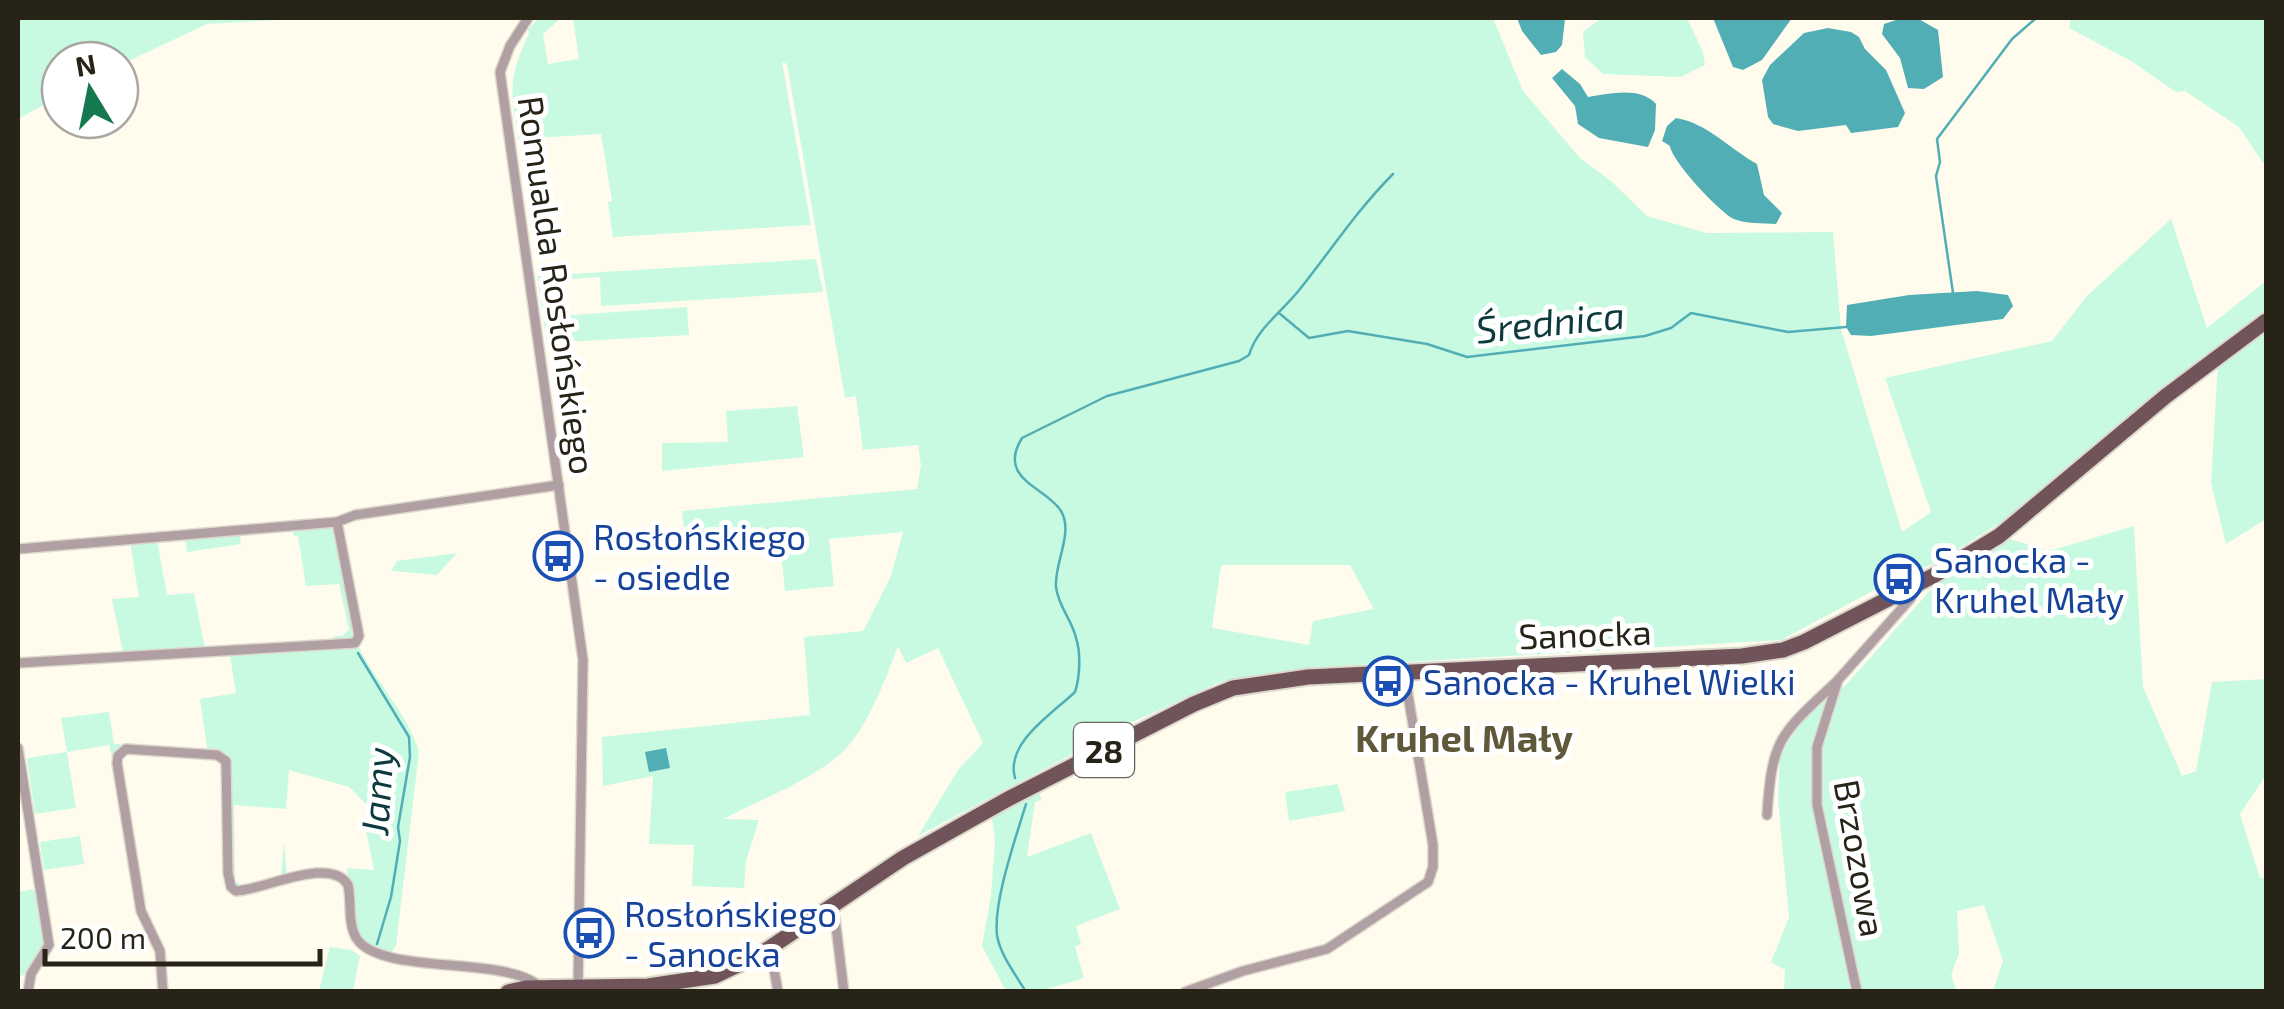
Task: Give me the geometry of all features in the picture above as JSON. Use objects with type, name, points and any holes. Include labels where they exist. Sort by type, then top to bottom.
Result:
[{"type":"main road","name":"Sanocka","points":[[578,986],[633,987],[696,980],[739,966],[903,858],[1008,799],[1218,693],[1276,680],[1772,652],[1804,642],[1998,536],[2166,396],[2266,321]]},
{"type":"main road","name":"28","points":[[508,992],[578,986]]},
{"type":"street","name":"Romualda Rosłońskiego","points":[[528,18],[510,46],[500,72],[579,624],[584,687],[578,986]]},
{"type":"street","points":[[18,549],[337,522],[355,515],[559,485]]},
{"type":"street","points":[[18,663],[355,642],[359,636],[337,522]]},
{"type":"street","name":"Brzozowa","points":[[1857,992],[1817,805],[1817,747],[1838,680],[1911,598],[1916,584]]},
{"type":"street","points":[[1185,992],[1243,970],[1327,949],[1428,882],[1433,867],[1433,844],[1404,670]]},
{"type":"street","points":[[1767,816],[1774,752],[1789,726],[1838,680]]},
{"type":"street","points":[[18,748],[49,945],[30,974],[28,992]]},
{"type":"street","points":[[163,992],[160,951],[141,912],[117,763],[126,749],[222,756],[228,766],[231,888],[241,891],[318,872],[340,875],[348,885],[351,922],[359,943],[368,950],[519,975],[540,987]]},
{"type":"street","points":[[831,906],[836,918],[844,992]]},
{"type":"street","points":[[770,947],[778,992]]},
{"type":"green space","points":[[18,18],[313,18],[207,24],[140,56],[140,40],[40,40],[40,107],[18,119]]},
{"type":"green space","points":[[539,18],[561,18],[543,34],[548,64],[579,59],[573,18],[1493,18],[1523,91],[1580,158],[1647,216],[1707,233],[1833,232],[1841,329],[1902,532],[1931,512],[1885,378],[2052,341],[2086,297],[2171,219],[2207,328],[2266,281],[2266,309],[2019,511],[1939,561],[1884,585],[1781,640],[1307,668],[1220,682],[1133,722],[918,836],[958,770],[983,743],[938,648],[906,663],[898,646],[866,719],[839,755],[798,782],[723,819],[759,820],[746,861],[744,888],[692,886],[694,845],[649,844],[653,776],[603,786],[602,737],[810,715],[804,637],[863,631],[891,576],[903,532],[829,539],[834,586],[785,591],[780,544],[687,552],[682,511],[917,489],[921,465],[918,445],[863,450],[856,396],[845,398],[787,64],[782,62],[811,225],[613,237],[608,202],[612,201],[601,134],[518,139],[513,85],[528,29]],"holes":[[[1221,565],[1350,565],[1374,609],[1313,621],[1309,645],[1212,628]]]},
{"type":"green space","points":[[1602,18],[1687,18],[1705,65],[1681,77],[1603,74],[1585,57],[1583,32]]},
{"type":"green space","points":[[2071,18],[2266,18],[2266,167],[2239,127],[2185,91],[2176,92],[2131,61],[2069,28]]},
{"type":"green space","points":[[816,259],[823,292],[601,306],[600,277],[542,281],[547,309],[542,310],[537,276]]},
{"type":"green space","points":[[687,307],[689,335],[547,343],[543,317]]},
{"type":"green space","points":[[2266,329],[2266,519],[2226,544],[2211,483],[2218,362]]},
{"type":"green space","points":[[797,406],[804,457],[662,471],[662,443],[728,442],[726,411]]},
{"type":"green space","points":[[333,526],[355,637],[334,641],[334,636],[349,630],[339,584],[306,586],[298,536],[294,536],[292,529]]},
{"type":"green space","points":[[2134,526],[2143,687],[2182,776],[2196,771],[2212,682],[2266,679],[2266,775],[2240,814],[2260,878],[2266,878],[2266,991],[1993,991],[2003,961],[1984,905],[1957,911],[1959,953],[1951,976],[1957,991],[1784,991],[1785,970],[1771,962],[1789,917],[1778,801],[1780,755],[1806,714],[1832,689],[1845,686],[1935,585],[2010,539],[2049,551]]},
{"type":"green space","points":[[239,532],[241,544],[187,552],[185,539]]},
{"type":"green space","points":[[157,540],[167,595],[194,593],[205,649],[123,653],[112,599],[139,597],[130,542]]},
{"type":"green space","points":[[457,553],[437,575],[391,571],[397,561]]},
{"type":"green space","points":[[358,645],[407,724],[419,752],[396,946],[391,953],[377,948],[357,931],[347,868],[374,870],[365,826],[367,805],[349,787],[289,770],[286,809],[234,805],[235,881],[243,886],[262,882],[237,888],[232,878],[227,757],[220,752],[156,749],[207,748],[200,699],[236,693],[230,656],[209,657],[208,653]]},
{"type":"green space","points":[[109,712],[114,744],[133,745],[115,753],[116,775],[109,745],[67,752],[61,718]]},
{"type":"green space","points":[[67,752],[76,808],[35,814],[27,758]]},
{"type":"green space","points":[[1338,784],[1345,811],[1289,821],[1285,792]]},
{"type":"green space","points":[[1034,792],[1040,794],[1041,800],[1035,802],[1027,857],[1091,833],[1120,909],[1076,926],[1081,944],[1075,947],[1084,978],[1041,991],[1006,991],[982,946],[991,896],[995,841],[992,816]]},
{"type":"green space","points":[[80,836],[84,864],[44,870],[40,842]]},
{"type":"green space","points":[[284,841],[287,876],[281,877]]},
{"type":"green space","points":[[35,889],[45,944],[26,975],[18,976],[18,892]]},
{"type":"green space","points":[[330,947],[351,950],[360,956],[353,991],[319,991]]},
{"type":"water","points":[[1517,18],[1565,19],[1562,45],[1556,52],[1541,55]]},
{"type":"water","points":[[1713,18],[1792,18],[1762,60],[1743,70],[1733,67]]},
{"type":"water","points":[[1917,18],[1938,30],[1943,77],[1924,89],[1908,88],[1900,58],[1882,34],[1884,24]]},
{"type":"water","points":[[1828,28],[1859,37],[1886,70],[1905,113],[1898,127],[1851,133],[1846,125],[1798,131],[1773,124],[1768,117],[1762,80],[1770,65],[1804,33]]},
{"type":"water","points":[[1562,69],[1588,97],[1633,93],[1656,104],[1655,130],[1648,147],[1599,138],[1578,124],[1575,106],[1552,78]]},
{"type":"water","points":[[1676,118],[1708,131],[1757,164],[1764,195],[1782,213],[1776,224],[1734,219],[1707,197],[1670,146],[1662,141],[1667,126]]},
{"type":"water","points":[[1977,291],[2008,295],[2013,306],[2003,319],[1871,336],[1851,335],[1846,327],[1847,305],[1909,295]]},
{"type":"water","points":[[666,748],[670,768],[649,772],[645,752]]},
{"type":"waterway","name":"Średnica","points":[[1953,293],[1936,176],[1940,162],[1937,139],[2012,39],[2035,19]]},
{"type":"waterway","name":"Średnica","points":[[1015,778],[1017,753],[1033,730],[1075,692],[1079,665],[1074,631],[1056,587],[1065,538],[1064,520],[1054,503],[1019,473],[1016,452],[1022,438],[1107,396],[1249,355],[1264,328],[1393,174]]},
{"type":"waterway","name":"Średnica","points":[[1279,313],[1309,338],[1348,331],[1427,344],[1467,357],[1645,336],[1671,328],[1691,313],[1788,332],[1846,327]]},
{"type":"waterway","name":"Jamy","points":[[358,653],[409,737],[410,757],[398,827],[400,841],[391,897],[377,944]]},
{"type":"waterway","name":"Średnica","points":[[1026,804],[1006,870],[997,921],[1001,950],[1026,992]]},
{"type":"place","name":"Rosłońskiego - osiedle","points":[[558,556]]},
{"type":"place","name":"Sanocka - Kruhel Mały","points":[[1899,579]]},
{"type":"place","name":"Sanocka - Kruhel Wielki","points":[[1388,681]]},
{"type":"place","name":"Rosłońskiego - Sanocka","points":[[589,933]]},
{"type":"district","name":"Kruhel Mały","points":[[1464,737]]}]
